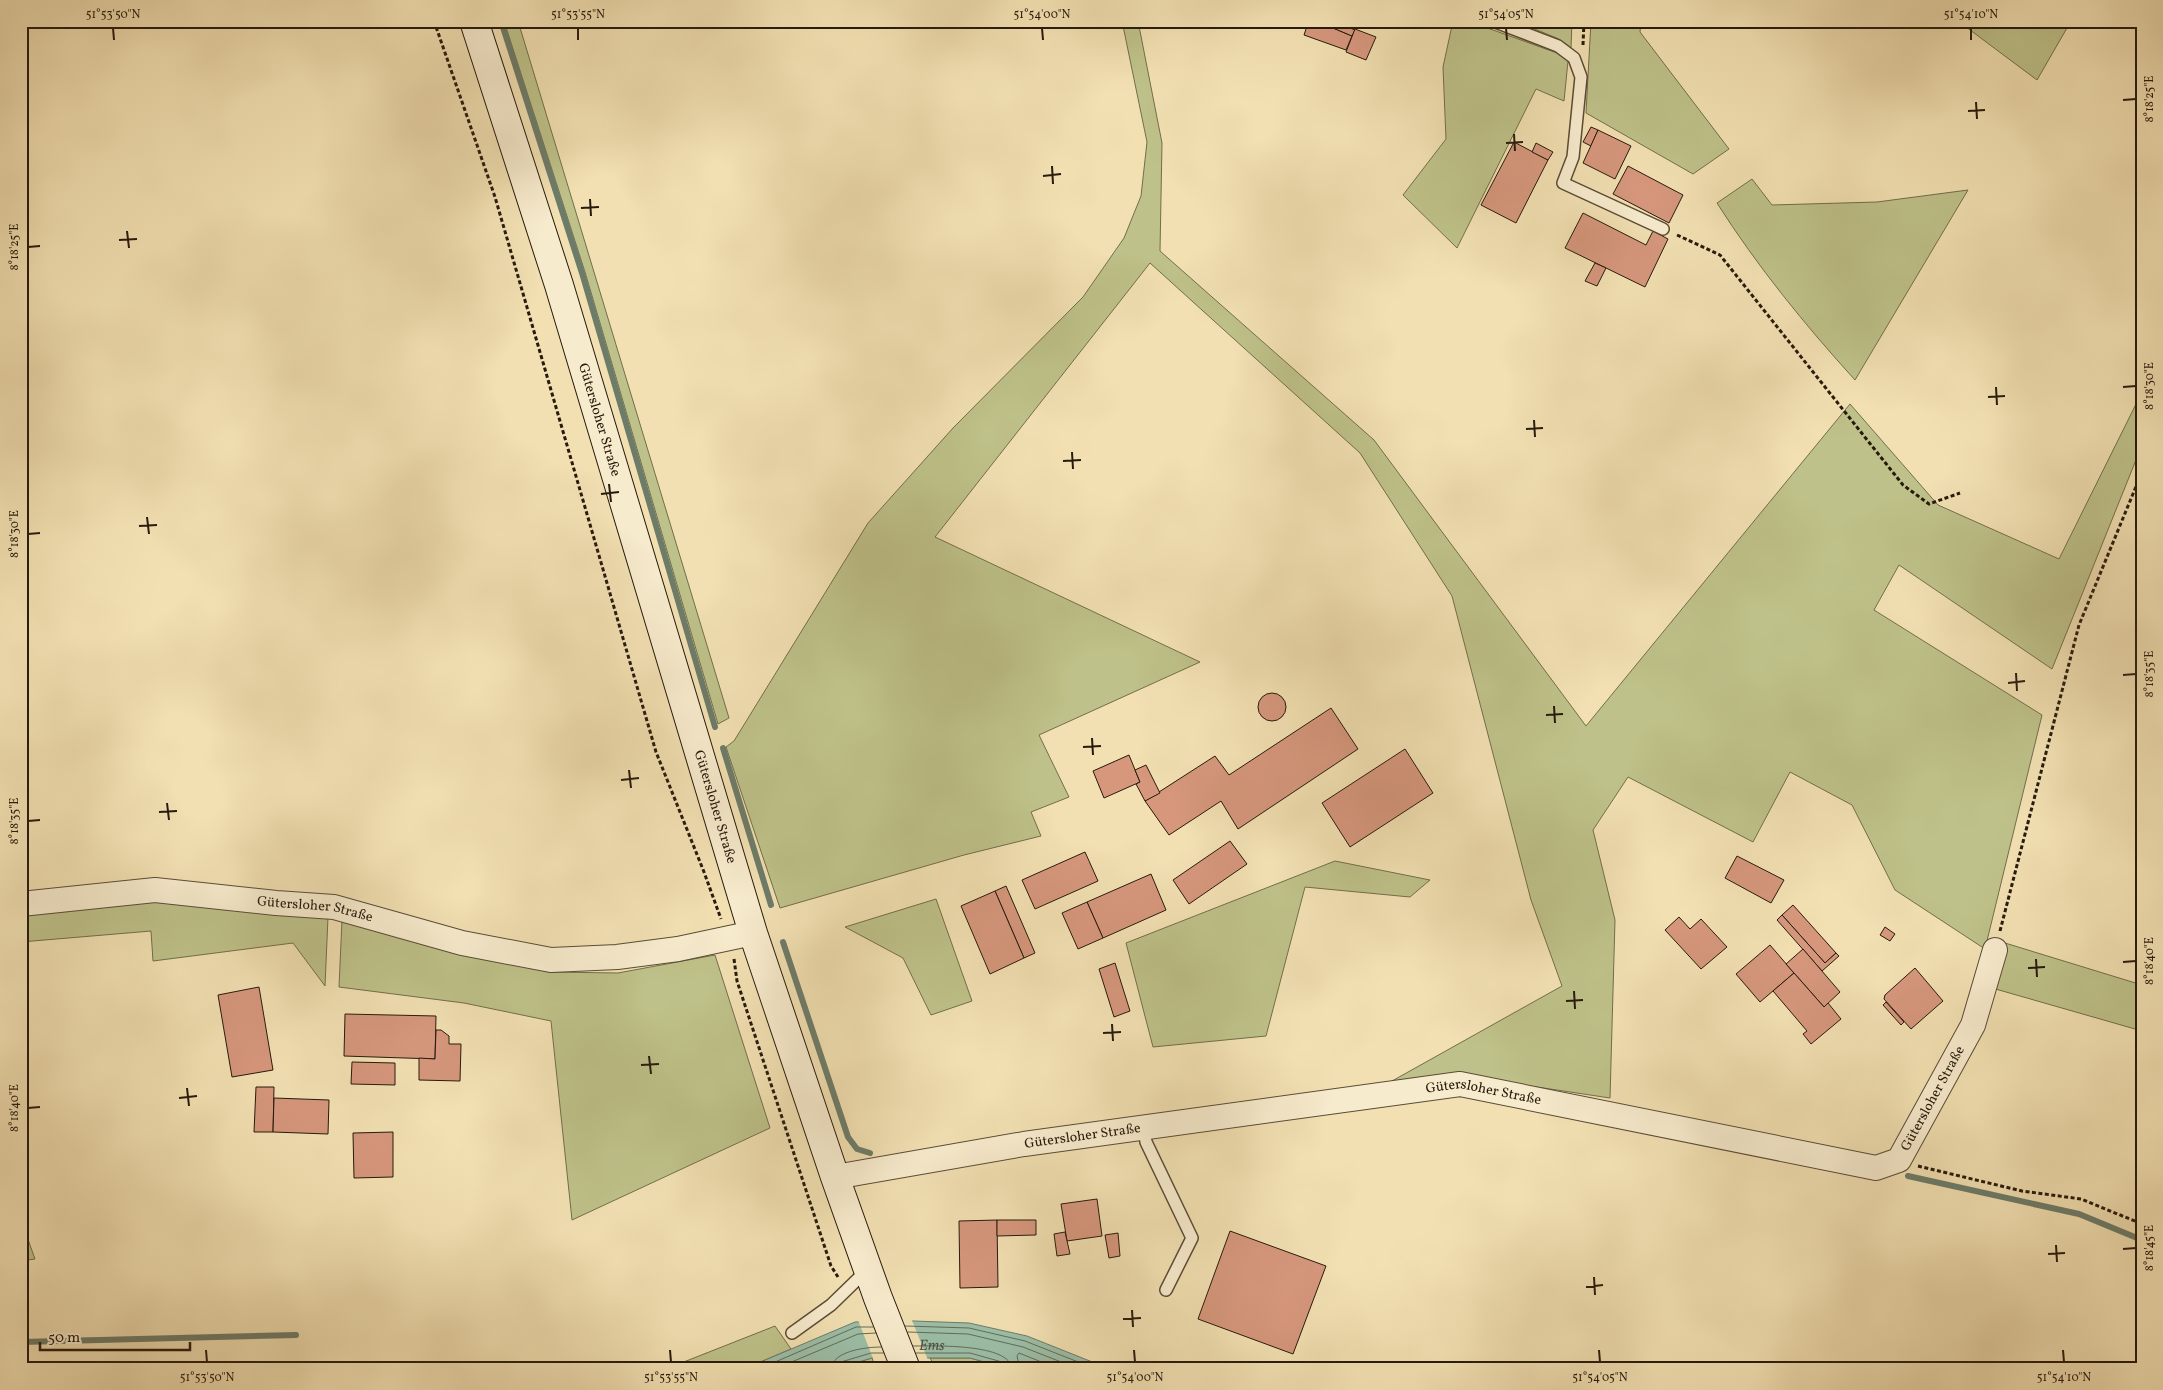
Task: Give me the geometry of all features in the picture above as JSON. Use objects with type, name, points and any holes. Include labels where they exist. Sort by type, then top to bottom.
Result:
[{"type":"main road","name":"Gütersloher Straße","points":[[474,21],[559,285],[754,933],[835,1176],[878,1298],[906,1369]]},
{"type":"street","name":"Gütersloher Straße","points":[[21,904],[155,890],[276,903],[334,907],[462,943],[551,960],[617,957],[678,949],[754,933]]},
{"type":"street","name":"Gütersloher Straße","points":[[835,1176],[1024,1144],[1460,1084],[1876,1168],[1899,1160],[1973,1025],[1995,950]]},
{"type":"lane","points":[[1493,21],[1558,46],[1574,58],[1581,77],[1572,158],[1563,183],[1663,229]]},
{"type":"lane","points":[[1144,1129],[1146,1142],[1192,1238],[1166,1290]]},
{"type":"lane","points":[[792,1334],[831,1305],[868,1269]]},
{"type":"path","points":[[434,21],[495,197],[656,752],[704,872],[728,939],[734,958],[737,981],[831,1266],[847,1289]]},
{"type":"path","points":[[1574,58],[1583,52],[1584,21]]},
{"type":"path","points":[[1663,229],[1720,255],[1903,485],[1929,504],[1960,493]]},
{"type":"path","points":[[1995,950],[2079,625],[2142,472]]},
{"type":"path","points":[[1899,1160],[2022,1190],[2081,1199],[2142,1224]]},
{"type":"shaded area","points":[[504,21],[518,21],[729,718],[718,724],[585,272]]},
{"type":"shaded area","points":[[1122,21],[1138,21],[1162,143],[1160,251],[1374,440],[1586,726],[1850,404],[1938,505],[2059,559],[2142,392],[2142,445],[2052,669],[1899,565],[1874,610],[2042,715],[1985,949],[1895,890],[1852,805],[1790,772],[1753,842],[1628,777],[1593,830],[1615,920],[1610,1098],[1457,1075],[1392,1081],[1562,986],[1531,900],[1452,596],[1360,453],[1150,263],[935,537],[1200,662],[1039,735],[1069,797],[1031,812],[1041,836],[964,855],[780,908],[726,747],[734,741],[868,523],[953,428],[1083,297],[1124,238],[1141,196],[1147,142]]},
{"type":"shaded area","points":[[1453,21],[1468,21],[1557,53],[1568,61],[1564,101],[1536,89],[1457,248],[1403,195],[1446,139],[1443,67]]},
{"type":"shaded area","points":[[1515,21],[1572,21],[1571,48],[1559,39]]},
{"type":"shaded area","points":[[1591,21],[1641,21],[1640,32],[1729,149],[1693,174],[1586,113]]},
{"type":"shaded area","points":[[1958,21],[2071,21],[2037,80]]},
{"type":"shaded area","points":[[1752,179],[1772,205],[1877,202],[1968,190],[1855,380],[1782,294],[1748,250],[1717,203]]},
{"type":"shaded area","points":[[1335,861],[1430,880],[1410,897],[1305,887],[1266,1036],[1153,1047],[1126,943]]},
{"type":"shaded area","points":[[936,899],[972,1001],[931,1015],[903,958],[845,927]]},
{"type":"shaded area","points":[[152,900],[328,917],[325,986],[293,943],[153,961],[151,931],[21,942],[21,915]]},
{"type":"shaded area","points":[[342,920],[549,972],[618,973],[715,955],[770,1128],[572,1220],[551,1021],[464,1003],[339,987]]},
{"type":"shaded area","points":[[2005,943],[2142,985],[2142,1031],[1992,988]]},
{"type":"shaded area","points":[[21,1220],[35,1259],[21,1261]]},
{"type":"shaded area","points":[[775,1326],[791,1349],[744,1369],[666,1369]]},
{"type":"shaded area","points":[[872,1358],[876,1369],[835,1369]]},
{"type":"shaded area","points":[[930,1358],[970,1358],[1010,1369],[936,1369]]},
{"type":"water","name":"Ems","points":[[914,1321],[969,1323],[1027,1336],[1110,1369],[1010,1369],[970,1358],[872,1358],[835,1369],[744,1369],[855,1322]]},
{"type":"pier","points":[[911,1318],[928,1360],[874,1361],[858,1320]]},
{"type":"building","points":[[1305,21],[1336,21],[1333,28],[1352,36],[1346,50],[1304,35],[1307,26],[1303,25]]},
{"type":"building","points":[[1335,22],[1355,30],[1352,36],[1333,28]]},
{"type":"building","points":[[1355,29],[1376,37],[1366,60],[1346,52]]},
{"type":"building","points":[[1591,127],[1598,130],[1591,146],[1583,142]]},
{"type":"building","points":[[1598,130],[1631,146],[1615,179],[1583,163]]},
{"type":"building","points":[[1514,142],[1548,160],[1516,223],[1481,205]]},
{"type":"building","points":[[1536,143],[1553,152],[1548,160],[1532,152]]},
{"type":"building","points":[[1628,166],[1683,195],[1669,223],[1613,194]]},
{"type":"building","points":[[1583,213],[1646,245],[1653,231],[1668,239],[1645,287],[1565,248]]},
{"type":"building","points":[[1595,263],[1606,268],[1597,286],[1585,281]]},
{"type":"building","points":[[1272,693],[1282,697],[1286,707],[1282,717],[1272,721],[1262,717],[1258,707],[1262,697]]},
{"type":"building","points":[[1331,708],[1358,749],[1238,829],[1221,801],[1169,835],[1145,801],[1215,756],[1229,775]]},
{"type":"building","points":[[1405,749],[1433,793],[1350,847],[1322,803]]},
{"type":"building","points":[[1129,755],[1140,782],[1104,798],[1093,771]]},
{"type":"building","points":[[1146,765],[1160,793],[1145,801],[1136,784],[1140,782],[1135,770]]},
{"type":"building","points":[[1230,841],[1247,864],[1189,904],[1173,880]]},
{"type":"building","points":[[1085,852],[1098,881],[1035,909],[1022,880]]},
{"type":"building","points":[[1737,856],[1784,880],[1771,903],[1725,878]]},
{"type":"building","points":[[1151,874],[1166,910],[1103,938],[1087,902]]},
{"type":"building","points":[[1006,886],[1035,953],[1024,958],[995,891]]},
{"type":"building","points":[[995,891],[1024,958],[990,974],[961,906]]},
{"type":"building","points":[[1087,902],[1103,938],[1078,949],[1062,913]]},
{"type":"building","points":[[1793,905],[1836,953],[1825,963],[1782,915]]},
{"type":"building","points":[[1782,915],[1825,963],[1836,953],[1839,956],[1822,971],[1777,920]]},
{"type":"building","points":[[1679,917],[1690,929],[1701,919],[1727,947],[1701,969],[1665,930]]},
{"type":"building","points":[[1885,927],[1895,934],[1890,941],[1880,935]]},
{"type":"building","points":[[1770,945],[1794,973],[1760,1002],[1736,974]]},
{"type":"building","points":[[1803,949],[1840,992],[1824,1007],[1786,964]]},
{"type":"building","points":[[1115,963],[1130,1011],[1114,1017],[1099,969]]},
{"type":"building","points":[[1915,968],[1943,1001],[1911,1029],[1884,999],[1885,995]]},
{"type":"building","points":[[1794,973],[1824,1007],[1828,1003],[1841,1019],[1811,1044],[1803,1034],[1807,1031],[1773,991]]},
{"type":"building","points":[[259,987],[273,1070],[232,1077],[218,995]]},
{"type":"building","points":[[1886,1002],[1904,1022],[1901,1025],[1883,1005]]},
{"type":"building","points":[[345,1014],[436,1016],[435,1059],[344,1056]]},
{"type":"building","points":[[436,1030],[441,1030],[449,1036],[449,1044],[461,1044],[460,1081],[419,1080],[419,1058],[435,1059]]},
{"type":"building","points":[[352,1062],[395,1063],[395,1085],[351,1084]]},
{"type":"building","points":[[256,1087],[274,1087],[273,1132],[254,1132]]},
{"type":"building","points":[[274,1098],[329,1100],[328,1134],[273,1132]]},
{"type":"building","points":[[393,1132],[393,1177],[354,1178],[353,1133]]},
{"type":"building","points":[[1097,1199],[1102,1236],[1067,1241],[1061,1204]]},
{"type":"building","points":[[997,1220],[998,1287],[960,1288],[959,1221]]},
{"type":"building","points":[[997,1220],[1036,1220],[1036,1235],[997,1236]]},
{"type":"building","points":[[1230,1231],[1326,1266],[1293,1354],[1198,1319]]},
{"type":"building","points":[[1065,1232],[1070,1254],[1057,1256],[1054,1234]]},
{"type":"building","points":[[1118,1233],[1120,1256],[1109,1258],[1105,1235]]},
{"type":"waterway","points":[[501,21],[582,273],[715,727]]},
{"type":"waterway","points":[[723,748],[771,905]]},
{"type":"waterway","points":[[783,942],[848,1137],[857,1149],[870,1153]]},
{"type":"waterway","points":[[1908,1176],[2079,1214],[2142,1240]]},
{"type":"waterway","points":[[21,1342],[296,1335]]}]
